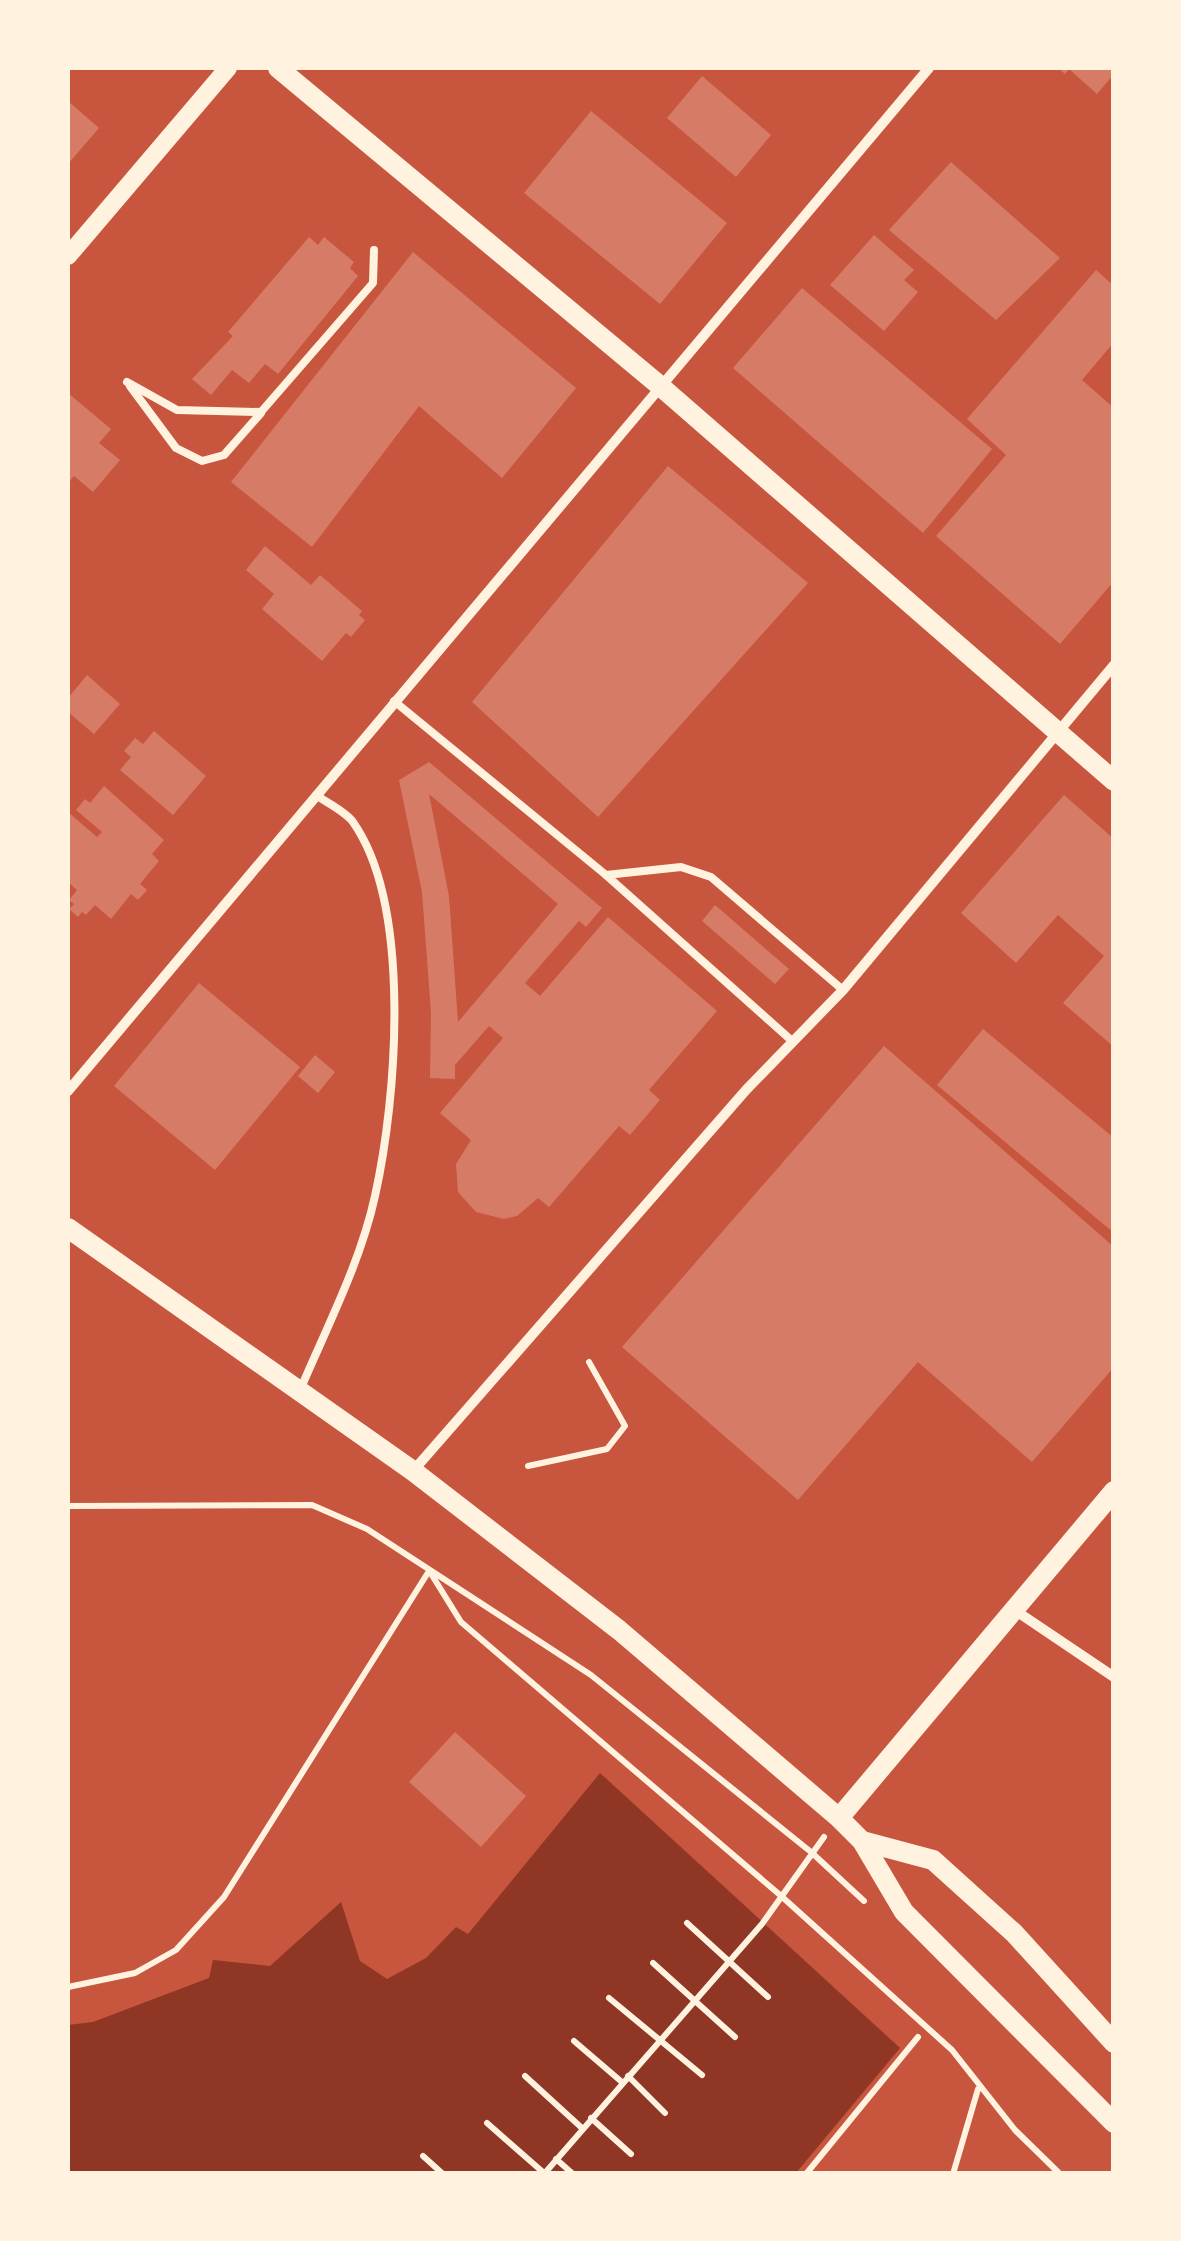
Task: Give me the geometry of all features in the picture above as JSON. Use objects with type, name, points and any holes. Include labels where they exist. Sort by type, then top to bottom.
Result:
[{"type":"main road","points":[[278,68],[658,385],[1114,781]]},
{"type":"main road","points":[[68,1228],[413,1471],[619,1630],[839,1818],[862,1841],[904,1912],[1114,2122]]},
{"type":"main road","points":[[839,1818],[1114,1491]]},
{"type":"main road","points":[[862,1841],[933,1860],[1014,1933],[1114,2043]]},
{"type":"street","points":[[72,243],[228,68]]},
{"type":"street","points":[[68,1091],[658,385],[929,68]]},
{"type":"street","points":[[413,1471],[791,1040],[844,990],[915,899],[1060,734],[1114,664]]},
{"type":"street","points":[[1012,1609],[1114,1677]]},
{"type":"lane","points":[[261,412],[178,410],[127,382],[176,448],[202,461],[224,455],[261,412],[372,283],[374,250]]},
{"type":"lane","points":[[394,702],[606,875],[791,1040]]},
{"type":"lane","points":[[300,1390],[375,1198],[395,1054],[391,961],[379,870],[351,818],[316,795]]},
{"type":"lane","points":[[606,875],[681,867],[712,877],[844,990]]},
{"type":"path","points":[[528,1466],[607,1450],[625,1426],[589,1362]]},
{"type":"path","points":[[68,1506],[312,1506],[367,1529],[591,1675],[811,1852],[875,1911]]},
{"type":"path","points":[[429,1571],[460,1622],[780,1895],[952,2050],[978,2088],[1060,2174]]},
{"type":"path","points":[[68,1987],[135,1973],[176,1950],[224,1897],[429,1571]]},
{"type":"path","points":[[487,2122],[544,2173],[730,1961],[839,1818]]},
{"type":"path","points":[[686,1922],[768,1997]]},
{"type":"path","points":[[654,1963],[736,2036]]},
{"type":"path","points":[[609,1998],[702,2075]]},
{"type":"path","points":[[806,2174],[918,2037]]},
{"type":"path","points":[[574,2040],[665,2114]]},
{"type":"path","points":[[525,2076],[583,2128]]},
{"type":"path","points":[[953,2174],[978,2088]]},
{"type":"path","points":[[592,2118],[631,2154]]},
{"type":"path","points":[[423,2156],[443,2174]]},
{"type":"path","points":[[556,2158],[574,2174]]},
{"type":"shaded area","points":[[600,1773],[900,2048],[796,2173],[68,2174],[68,2025],[93,2022],[209,1978],[213,1960],[270,1966],[341,1902],[360,1961],[387,1979],[426,1958],[456,1927],[468,1934]]},
{"type":"building","points":[[1058,68],[1114,68],[1114,74],[1097,94],[1069,69],[1065,74]]},
{"type":"building","points":[[702,76],[771,135],[736,177],[667,118]]},
{"type":"building","points":[[68,101],[99,128],[68,164]]},
{"type":"building","points":[[591,111],[727,223],[660,304],[524,193]]},
{"type":"building","points":[[951,162],[1060,258],[996,320],[889,230]]},
{"type":"building","points":[[874,235],[914,270],[904,280],[918,292],[884,331],[830,285]]},
{"type":"building","points":[[309,237],[318,245],[324,237],[354,262],[350,268],[358,276],[278,374],[265,364],[249,383],[232,370],[211,395],[192,379],[233,336],[228,332]]},
{"type":"building","points":[[413,252],[576,388],[502,478],[419,406],[312,547],[231,482]]},
{"type":"building","points":[[1096,270],[1114,286],[1114,342],[1082,380],[1114,408],[1114,581],[1060,644],[936,536],[1006,455],[967,419]]},
{"type":"building","points":[[802,288],[992,449],[923,533],[733,368]]},
{"type":"building","points":[[68,393],[111,429],[99,443],[120,460],[93,492],[74,476],[68,483]]},
{"type":"building","points":[[668,466],[808,583],[598,817],[472,702]]},
{"type":"building","points":[[265,546],[311,585],[320,575],[362,611],[359,615],[365,620],[351,637],[346,633],[322,661],[262,609],[274,594],[246,570]]},
{"type":"building","points":[[87,675],[120,704],[94,734],[68,712],[68,698]]},
{"type":"building","points":[[154,731],[206,776],[173,815],[120,770],[131,757],[124,751],[135,738],[143,744]]},
{"type":"building","points":[[429,762],[602,908],[586,927],[579,921],[525,983],[540,996],[608,917],[717,1011],[649,1090],[660,1100],[630,1135],[619,1126],[549,1207],[538,1198],[517,1216],[504,1219],[476,1212],[458,1192],[456,1164],[471,1140],[440,1113],[503,1038],[489,1026],[455,1065],[455,1079],[430,1078],[431,1013],[422,892],[399,780]],"holes":[[[429,794],[558,904],[458,1022],[449,896]]]},
{"type":"building","points":[[104,786],[164,840],[152,854],[159,861],[140,884],[147,890],[138,900],[131,894],[111,919],[95,905],[78,917],[69,909],[74,904],[69,900],[77,890],[68,882],[68,812],[97,837],[102,832],[76,810],[85,799],[90,803]]},
{"type":"building","points":[[1064,795],[1114,839],[1114,1047],[1063,1003],[1104,956],[1058,915],[1016,963],[961,913]]},
{"type":"building","points":[[715,905],[789,969],[775,984],[702,921]]},
{"type":"building","points":[[199,983],[300,1067],[215,1170],[114,1086]]},
{"type":"building","points":[[983,1029],[1114,1138],[1114,1233],[937,1085]]},
{"type":"building","points":[[884,1046],[1114,1247],[1114,1367],[1032,1462],[918,1362],[798,1500],[622,1347]]},
{"type":"building","points":[[315,1055],[335,1072],[318,1093],[298,1076]]},
{"type":"building","points":[[455,1732],[526,1796],[481,1847],[409,1782]]}]
